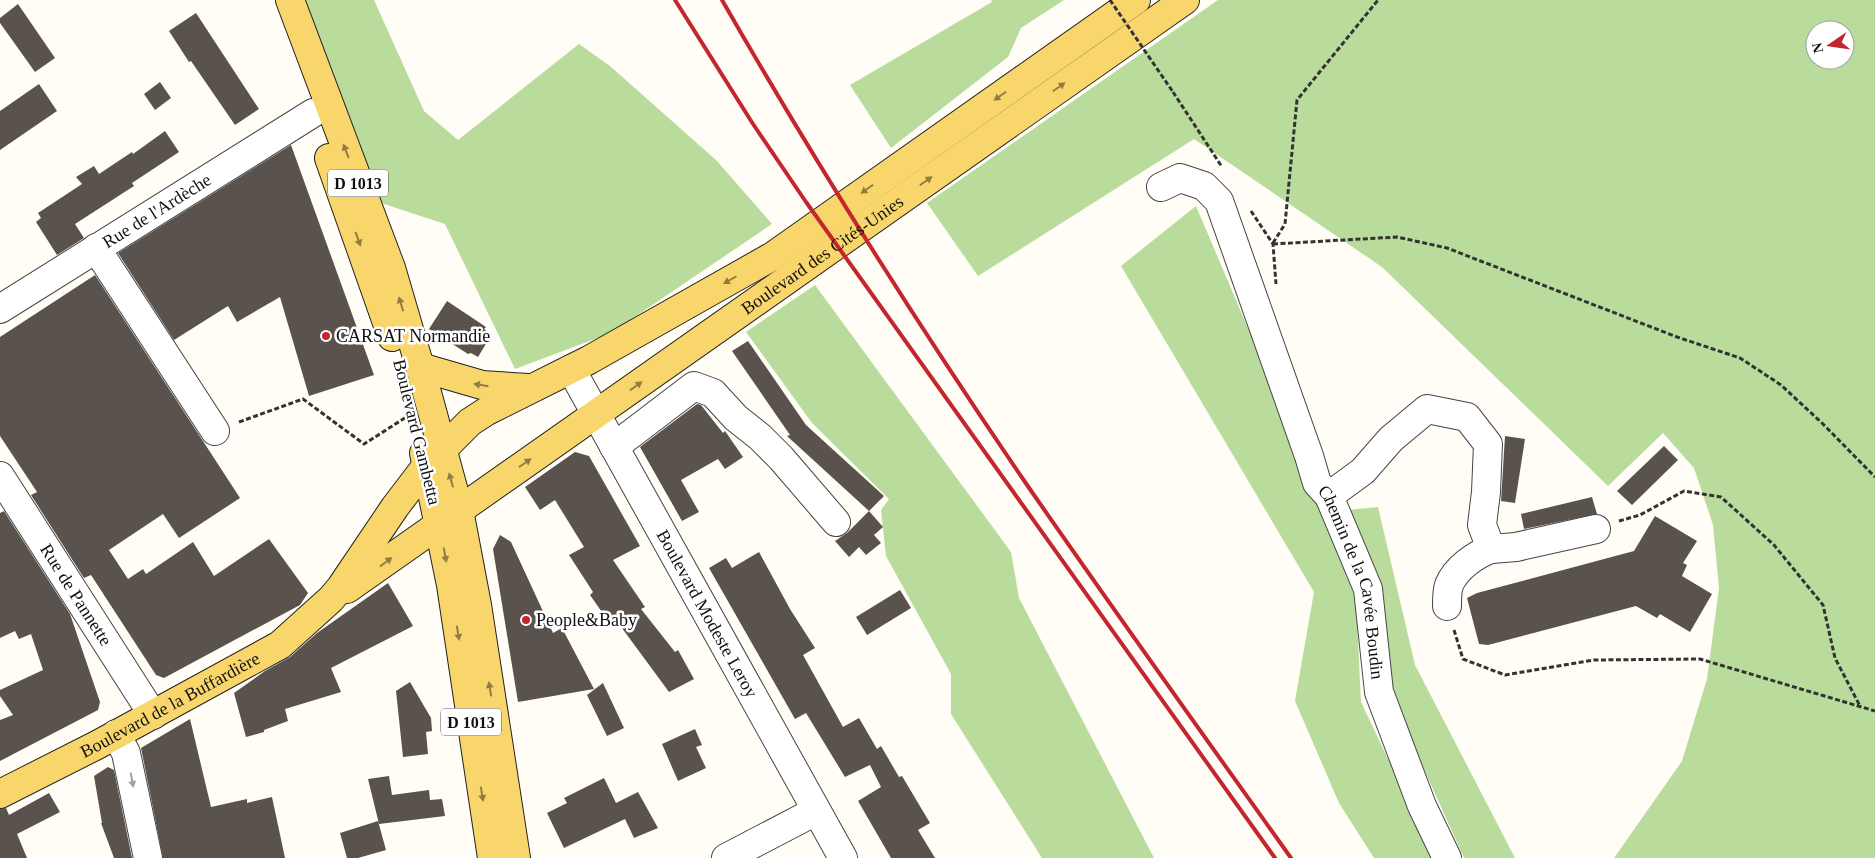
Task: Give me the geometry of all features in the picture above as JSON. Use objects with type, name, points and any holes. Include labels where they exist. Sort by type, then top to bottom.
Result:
[{"type":"main road","name":"Boulevard Gambetta","points":[[271,0],[388,322],[415,412],[435,457],[449,517],[451,585],[492,858]]},
{"type":"main road","name":"D 1013","points":[[290,0],[391,268],[420,367],[435,457]]},
{"type":"main road","name":"Boulevard des Cités-Unies","points":[[435,457],[470,422],[487,411],[589,360],[773,256],[1136,0]]},
{"type":"main road","name":"Boulevard des Cités-Unies","points":[[449,517],[1185,0]]},
{"type":"main road","points":[[420,367],[482,386],[530,388]]},
{"type":"main road","name":"Boulevard de la Buffardière","points":[[331,599],[396,507],[435,457]]},
{"type":"main road","points":[[477,604],[478,522],[486,491]]},
{"type":"main road","name":"D 1013","points":[[449,517],[477,604],[516,858]]},
{"type":"main road","name":"Boulevard de la Buffardière","points":[[0,794],[153,715],[280,644],[331,599],[449,517]]},
{"type":"street","points":[[1068,47],[1125,0]]},
{"type":"street","name":"Rue de l'Ardèche","points":[[0,309],[313,113]]},
{"type":"street","name":"Chemin de la Cavée Boudin","points":[[1162,187],[1180,178],[1204,186],[1219,201],[1310,456],[1316,483],[1330,496],[1368,589],[1379,692],[1422,806],[1447,858]]},
{"type":"street","points":[[96,248],[214,431]]},
{"type":"street","name":"Boulevard Modeste Leroy","points":[[571,369],[843,858]]},
{"type":"street","points":[[614,447],[694,386],[713,393],[736,418],[760,437],[781,458],[836,522]]},
{"type":"street","points":[[1330,496],[1363,471],[1391,439],[1427,409],[1467,417],[1488,444],[1486,492],[1482,525],[1491,549]]},
{"type":"street","name":"Rue de Pannette","points":[[0,476],[153,715]]},
{"type":"street","points":[[1447,606],[1449,586],[1460,570],[1479,553],[1491,549],[1516,547],[1596,529]]},
{"type":"street","points":[[116,734],[126,753],[148,858]]},
{"type":"street","points":[[726,858],[816,811]]},
{"type":"path","points":[[1110,0],[1173,92]]},
{"type":"path","points":[[1378,0],[1297,100],[1285,224],[1273,244],[1397,237],[1447,248],[1677,337],[1740,358],[1781,385],[1823,424],[1875,477]]},
{"type":"path","points":[[214,431],[303,399],[364,444],[415,412]]},
{"type":"path","points":[[1596,529],[1640,515],[1684,491],[1721,497],[1774,545],[1823,605],[1835,658],[1860,707]]},
{"type":"path","points":[[1447,606],[1463,659],[1505,675],[1594,660],[1700,659],[1875,711]]},
{"type":"green space","points":[[299,0],[374,0],[424,111],[458,140],[579,44],[610,66],[716,160],[772,224],[611,333],[515,369],[445,224],[375,201]]},
{"type":"green space","points":[[991,0],[1064,0],[1021,28],[1008,57],[891,148],[850,85],[992,2]]},
{"type":"green space","points":[[1218,0],[1875,0],[1875,858],[1614,858],[1682,761],[1707,679],[1719,588],[1713,525],[1694,468],[1663,433],[1608,486],[1382,267],[1194,139],[978,276],[927,203]]},
{"type":"green space","points":[[1196,206],[1355,580],[1361,702],[1435,858],[1374,858],[1339,803],[1295,701],[1314,592],[1121,266]]},
{"type":"green space","points":[[815,285],[1011,552],[1019,598],[1154,858],[1042,858],[951,714],[951,674],[886,556],[881,510],[889,499],[812,423],[746,332]]},
{"type":"green space","points":[[1378,507],[1415,665],[1515,858],[1464,858],[1387,687],[1347,510]]},
{"type":"building","points":[[18,4],[55,58],[35,72],[0,23],[0,18]]},
{"type":"building","points":[[196,13],[259,109],[235,125],[169,31]]},
{"type":"building","points":[[160,82],[171,98],[155,110],[144,94]]},
{"type":"building","points":[[39,84],[57,111],[0,150],[0,111]]},
{"type":"building","points":[[165,131],[179,152],[132,183],[134,186],[75,224],[84,238],[57,255],[36,222],[41,218],[38,213],[82,184],[76,177],[94,166],[99,174],[132,152],[133,154]]},
{"type":"building","points":[[291,145],[374,375],[309,396],[280,297],[237,322],[228,306],[174,340],[118,253]]},
{"type":"building","points":[[95,275],[240,498],[179,538],[163,514],[109,550],[128,579],[143,569],[146,574],[193,542],[214,576],[269,539],[308,593],[300,605],[164,678],[156,675],[91,575],[84,578],[31,495],[37,492],[0,436],[0,337]]},
{"type":"building","points":[[447,301],[486,327],[484,329],[492,334],[478,357],[471,353],[468,354],[429,329]]},
{"type":"building","points":[[748,341],[806,425],[884,496],[869,511],[787,436],[790,435],[732,351]]},
{"type":"building","points":[[697,404],[701,405],[723,433],[725,431],[743,457],[725,469],[718,459],[681,480],[699,512],[682,521],[640,447]]},
{"type":"building","points":[[1505,436],[1525,439],[1515,503],[1501,501]]},
{"type":"building","points":[[1664,446],[1678,460],[1632,505],[1617,491]]},
{"type":"building","points":[[575,452],[589,456],[640,546],[613,560],[645,607],[641,609],[675,652],[678,650],[694,679],[669,692],[619,624],[613,628],[590,595],[593,592],[569,555],[584,547],[555,500],[540,510],[525,487]]},
{"type":"building","points":[[1592,497],[1597,514],[1524,529],[1521,514]]},
{"type":"building","points":[[4,511],[70,614],[100,702],[98,710],[0,761],[0,720],[13,715],[0,696],[0,690],[43,670],[31,634],[19,639],[15,631],[0,638],[0,513]]},
{"type":"building","points":[[869,511],[883,527],[874,535],[881,543],[866,555],[859,547],[849,557],[835,541],[847,533]]},
{"type":"building","points":[[1655,516],[1697,541],[1683,563],[1687,565],[1682,576],[1712,594],[1690,632],[1660,614],[1657,618],[1636,606],[1488,645],[1479,644],[1467,598],[1477,593],[1634,551]]},
{"type":"building","name":"People&Baby","points":[[500,535],[511,542],[553,633],[562,628],[594,689],[518,702],[493,549]]},
{"type":"building","points":[[759,552],[790,609],[815,648],[803,655],[843,727],[859,718],[877,749],[881,746],[899,777],[902,776],[930,823],[918,830],[935,858],[891,858],[858,801],[881,787],[870,765],[845,777],[806,713],[795,719],[709,568],[726,558],[732,568]]},
{"type":"building","points":[[388,583],[413,626],[331,668],[341,692],[285,709],[288,721],[264,730],[264,732],[246,737],[234,693],[265,671],[290,657],[317,633]]},
{"type":"building","points":[[900,590],[911,608],[867,635],[856,617]]},
{"type":"building","points":[[410,682],[431,718],[432,731],[426,732],[428,754],[403,757],[396,691]]},
{"type":"building","points":[[603,683],[624,728],[607,736],[587,695]]},
{"type":"building","points":[[190,719],[211,807],[247,799],[247,803],[272,797],[285,858],[163,858],[141,748]]},
{"type":"building","points":[[695,729],[702,745],[696,747],[706,768],[678,781],[662,744]]},
{"type":"building","points":[[108,767],[114,770],[132,858],[114,858],[101,823],[94,776]]},
{"type":"building","points":[[389,776],[392,795],[429,790],[430,800],[442,799],[445,816],[379,824],[368,779]]},
{"type":"building","points":[[604,778],[616,803],[638,792],[658,828],[634,838],[625,819],[564,848],[547,813],[567,803],[564,798]]},
{"type":"building","points":[[49,793],[60,812],[17,834],[27,858],[0,858],[0,809],[6,808],[9,815]]},
{"type":"building","points":[[378,821],[386,850],[358,858],[347,858],[340,833]]},
{"type":"railway","points":[[675,0],[753,124],[806,202],[1275,858]]},
{"type":"railway","points":[[722,0],[831,183],[985,423],[1291,858]]},
{"type":"place","name":"CARSAT Normandie","points":[[326,336]]},
{"type":"place","name":"People&Baby","points":[[526,620]]}]
